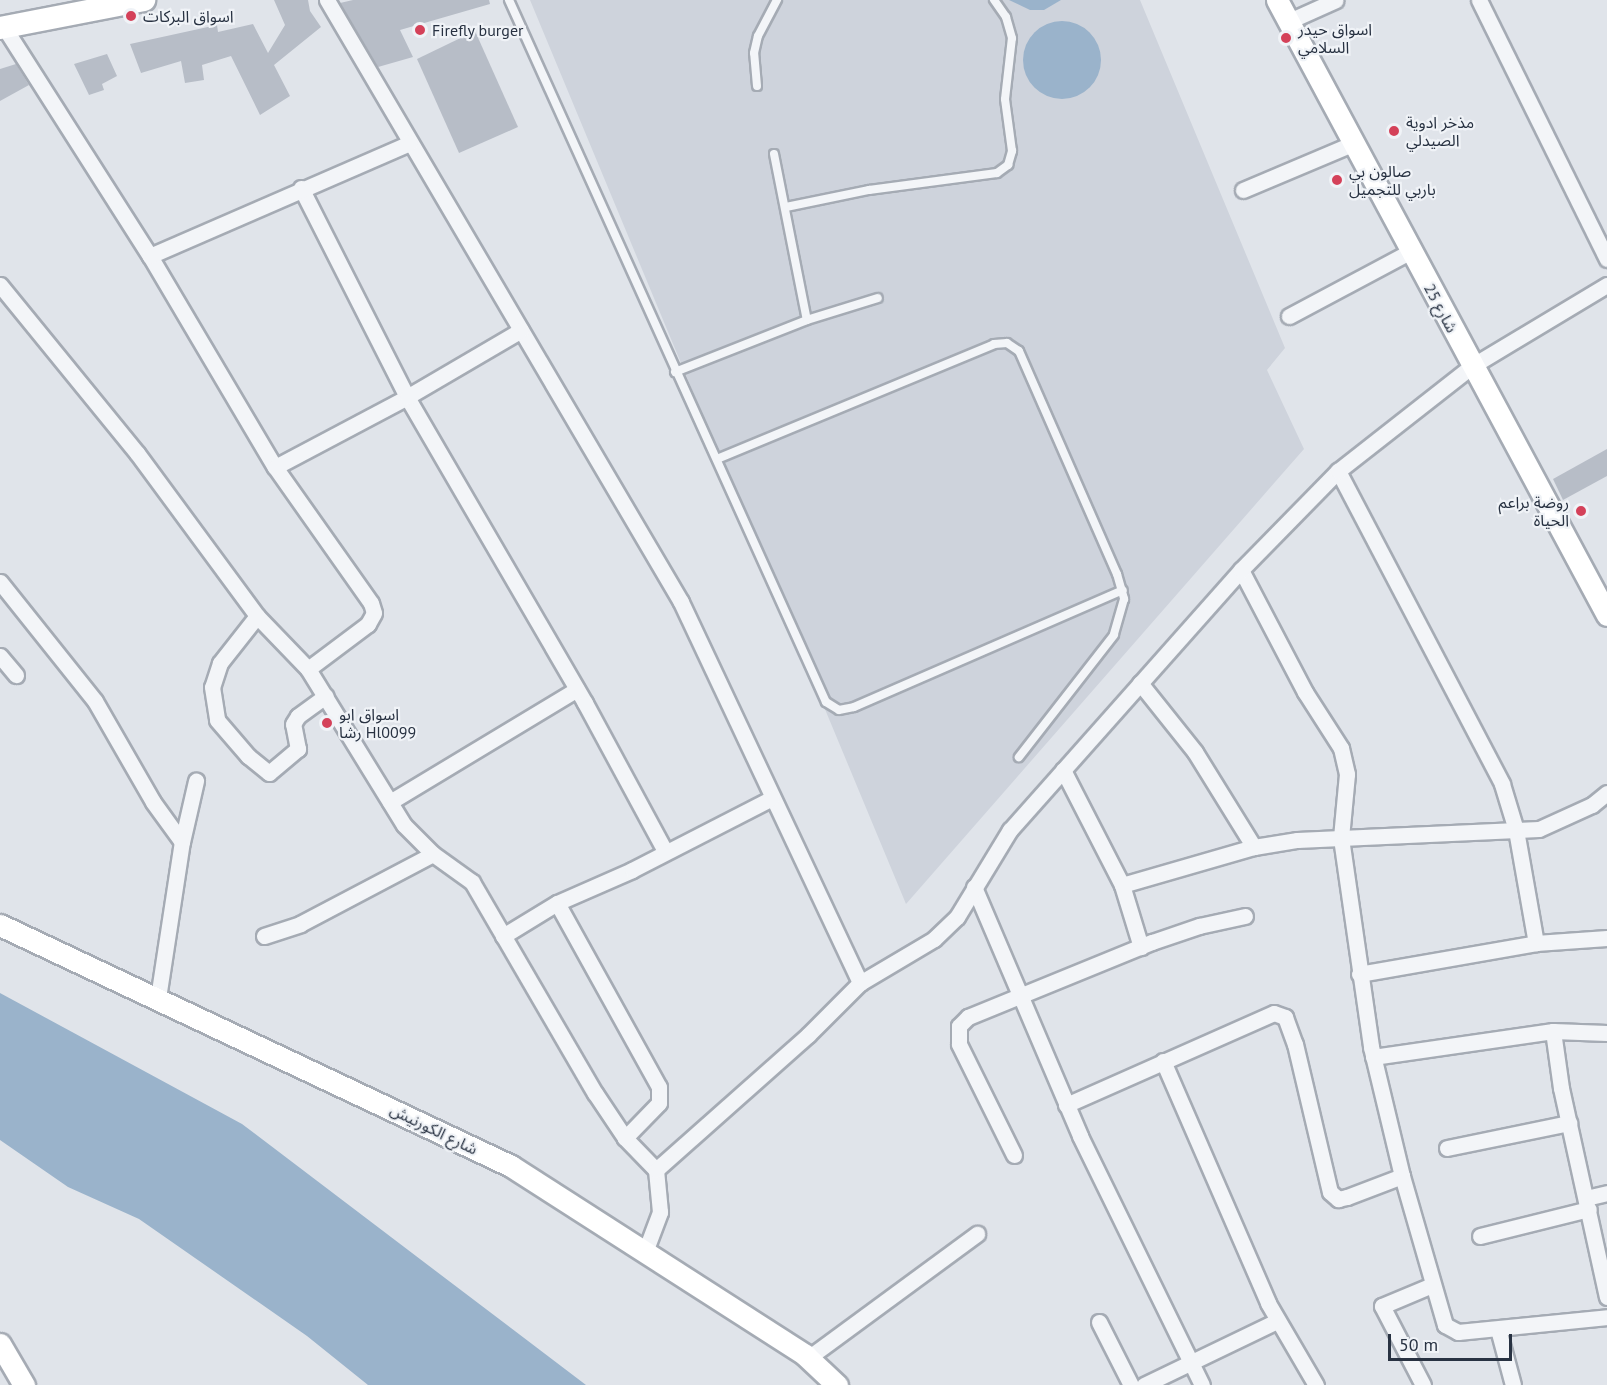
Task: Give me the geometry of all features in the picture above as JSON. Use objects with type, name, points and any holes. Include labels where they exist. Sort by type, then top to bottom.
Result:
[{"type":"main road","points":[[2,28],[144,0]]},
{"type":"street","points":[[327,0],[681,602],[860,983]]},
{"type":"street","name":"شارع 25","points":[[1277,0],[1607,615]]},
{"type":"street","points":[[1289,21],[1336,0]]},
{"type":"street","points":[[1479,0],[1607,259]]},
{"type":"street","points":[[2,28],[150,256],[275,467],[374,613],[368,624],[308,669]]},
{"type":"street","points":[[150,256],[301,188],[410,143]]},
{"type":"street","points":[[1243,190],[1354,143]]},
{"type":"street","points":[[301,188],[407,397],[577,689],[665,851]]},
{"type":"street","points":[[1289,316],[1411,251]]},
{"type":"street","points":[[0,285],[137,453],[257,616],[308,669],[404,825],[433,854],[472,882],[564,1044],[625,1138],[656,1170],[660,1212],[645,1251]]},
{"type":"street","points":[[656,1170],[808,1035],[860,983],[934,939],[957,917],[1010,830],[1241,570],[1338,471],[1472,366],[1607,285]]},
{"type":"street","points":[[275,467],[407,397],[521,330]]},
{"type":"street","points":[[1338,471],[1502,784],[1516,831],[1536,943]]},
{"type":"street","points":[[1241,570],[1305,692],[1341,748],[1347,774],[1341,838],[1359,974],[1373,1057],[1432,1285],[1450,1330],[1498,1329],[1607,1317]]},
{"type":"street","points":[[0,582],[96,701],[153,802],[182,842]]},
{"type":"street","points":[[257,616],[220,663],[212,687],[217,720],[248,756],[269,773],[298,749],[293,724],[298,716],[326,696]]},
{"type":"street","points":[[0,656],[16,675]]},
{"type":"street","points":[[1140,683],[1195,752],[1254,847]]},
{"type":"street","points":[[390,802],[577,689]]},
{"type":"street","points":[[1063,770],[1122,885],[1141,947]]},
{"type":"street","points":[[158,998],[182,842],[196,782]]},
{"type":"street","points":[[1122,885],[1254,847],[1341,838],[1539,829],[1592,805],[1607,793]]},
{"type":"street","points":[[503,936],[557,903],[772,798]]},
{"type":"street","points":[[264,936],[310,919],[433,854]]},
{"type":"street","points":[[974,887],[1066,1105],[1202,1385]]},
{"type":"street","points":[[557,903],[659,1088],[659,1103],[625,1138]]},
{"type":"street","points":[[1014,1155],[959,1044],[959,1026],[968,1017],[1020,994],[1141,947],[1199,926],[1245,916]]},
{"type":"street","name":"شارع الكورنيش","points":[[0,925],[512,1166],[808,1358],[837,1385]]},
{"type":"street","points":[[1359,974],[1536,943],[1607,938]]},
{"type":"street","points":[[1066,1105],[1274,1013],[1285,1017],[1330,1192],[1338,1198],[1347,1197],[1402,1176]]},
{"type":"street","points":[[1373,1057],[1553,1031],[1607,1033]]},
{"type":"street","points":[[1553,1031],[1569,1123],[1607,1297]]},
{"type":"street","points":[[1163,1061],[1277,1321],[1316,1385]]},
{"type":"street","points":[[1447,1148],[1569,1123]]},
{"type":"street","points":[[1480,1236],[1588,1204],[1607,1193]]},
{"type":"street","points":[[808,1358],[977,1234]]},
{"type":"street","points":[[1423,1385],[1382,1306],[1432,1285]]},
{"type":"street","points":[[1144,1385],[1277,1321]]},
{"type":"street","points":[[1099,1322],[1131,1385]]},
{"type":"street","points":[[1498,1329],[1513,1385]]},
{"type":"street","points":[[0,1344],[24,1385]]},
{"type":"lane","points":[[509,0],[675,372],[717,459],[823,695],[839,710],[854,707],[1123,590]]},
{"type":"lane","points":[[757,86],[754,53],[758,36],[777,0]]},
{"type":"lane","points":[[786,207],[869,190],[997,172],[1008,165],[1012,152],[1005,99],[1012,38],[1006,17],[994,0]]},
{"type":"lane","points":[[774,154],[807,320]]},
{"type":"lane","points":[[675,372],[807,320],[878,298]]},
{"type":"lane","points":[[717,459],[994,344],[1007,343],[1022,357],[1123,590],[1123,611],[1114,635],[1019,757]]},
{"type":"shaded area","points":[[530,0],[1140,0],[1285,348],[1267,370],[1304,449],[906,904]]},
{"type":"water","points":[[1009,0],[1061,0],[1044,10],[1030,10]]},
{"type":"water","points":[[1062,21],[1077,24],[1094,38],[1101,60],[1098,75],[1084,92],[1062,99],[1047,96],[1030,82],[1023,60],[1026,45],[1040,28]]},
{"type":"water","points":[[0,993],[242,1124],[586,1385],[368,1385],[307,1336],[139,1219],[68,1187],[0,1140]]},
{"type":"building","points":[[274,0],[308,0],[310,11],[321,27],[274,65],[290,96],[260,115],[231,56],[202,65],[204,80],[185,83],[181,61],[141,73],[130,44],[217,25],[218,32],[253,24],[268,53],[285,25]]},
{"type":"building","points":[[353,0],[489,0],[490,4],[400,30],[413,57],[378,67],[340,3]]},
{"type":"building","points":[[475,31],[518,127],[459,153],[417,59]]},
{"type":"building","points":[[107,54],[117,76],[102,84],[104,90],[89,95],[74,64]]},
{"type":"building","points":[[16,64],[29,85],[0,101],[0,69]]},
{"type":"building","points":[[1607,449],[1607,476],[1563,500],[1553,479]]},
{"type":"place","name":"اسواق البركات","points":[[131,16]]},
{"type":"place","name":"Firefly burger","points":[[420,30]]},
{"type":"place","name":"اسواق حيدر السلامي","points":[[1286,38]]},
{"type":"place","name":"مذخر ادوية الصيدلي","points":[[1394,131]]},
{"type":"place","name":"صالون بي باربي للتجميل","points":[[1337,180]]},
{"type":"place","name":"روضة براعم الحياة","points":[[1581,511]]},
{"type":"place","name":"اسواق ابو رشا Hl0099","points":[[327,723]]}]
